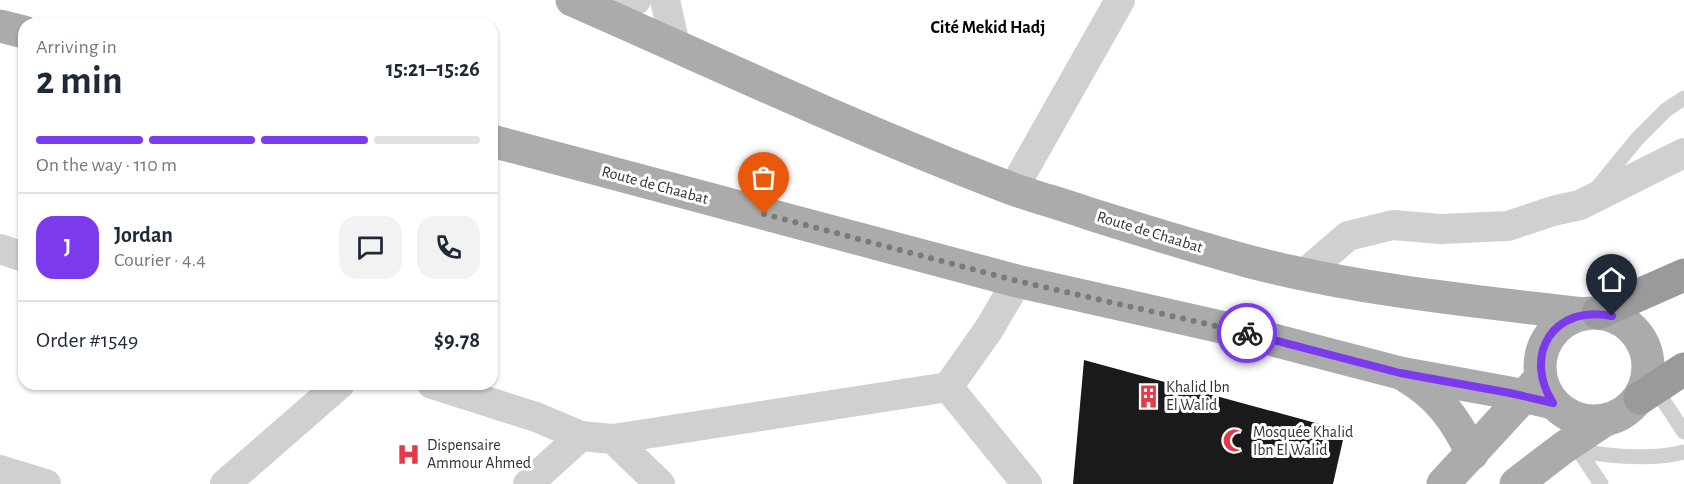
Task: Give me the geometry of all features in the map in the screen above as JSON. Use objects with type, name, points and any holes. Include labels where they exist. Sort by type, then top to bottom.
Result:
[{"type":"highway","points":[[1591,313],[1684,275]]},
{"type":"highway","points":[[1647,393],[1684,369]]},
{"type":"main road","name":"Route de Chaabat","points":[[572,0],[926,154],[1013,189],[1161,237],[1252,262],[1381,288],[1501,305],[1591,313]]},
{"type":"main road","points":[[0,26],[18,30]]},
{"type":"main road","name":"Route de Chaabat","points":[[498,143],[1017,281],[1239,331],[1400,373],[1540,392]]},
{"type":"main road","points":[[1443,484],[1472,454],[1540,392],[1540,363],[1543,349],[1549,336],[1558,326],[1570,318],[1591,313],[1612,316],[1625,322],[1643,343],[1648,357],[1647,393],[1618,416],[1591,421],[1577,418],[1564,412],[1540,392]]},
{"type":"main road","points":[[1400,373],[1419,384],[1436,398],[1457,424],[1472,454]]},
{"type":"main road","points":[[1516,484],[1571,449],[1605,420]]},
{"type":"street","points":[[608,15],[636,0]]},
{"type":"street","points":[[664,0],[675,45]]},
{"type":"street","points":[[1013,189],[1120,0]]},
{"type":"street","points":[[1304,274],[1348,236],[1393,225],[1440,229],[1508,226],[1553,211],[1580,205],[1684,153]]},
{"type":"street","points":[[0,249],[18,255]]},
{"type":"street","points":[[451,390],[536,417],[581,436],[613,439],[948,387],[989,329],[1017,281]]},
{"type":"street","points":[[948,387],[1027,484]]},
{"type":"street","points":[[225,484],[333,390]]},
{"type":"street","points":[[528,484],[581,436]]},
{"type":"street","points":[[613,439],[660,484]]},
{"type":"street","points":[[0,470],[46,484]]},
{"type":"lane","points":[[1580,205],[1608,176],[1636,140],[1666,110],[1684,98]]},
{"type":"lane","points":[[1647,393],[1684,432]]},
{"type":"lane","points":[[1571,449],[1616,455],[1670,456],[1684,453]]},
{"type":"lane","points":[[1571,449],[1601,484]]},
{"type":"building","name":"Khalid Ibn El Walid","points":[[1084,360],[1345,431],[1333,484],[1073,484]]},
{"type":"way so far","points":[[764,214],[1017,281],[1247,333]]},
{"type":"place","name":"Khalid Ibn El Walid","points":[[1148,396]]},
{"type":"place","name":"Mosquée Khalid Ibn El Walid","points":[[1235,441]]},
{"type":"place","name":"Dispensaire Ammour Ahmed","points":[[409,454]]},
{"type":"district","name":"Cité Mekid Hadj","points":[[988,28]]},
{"type":"route","points":[[1247,333],[1400,373],[1553,403],[1545,390],[1540,363],[1549,336],[1570,318],[1598,313],[1612,316]]}]
